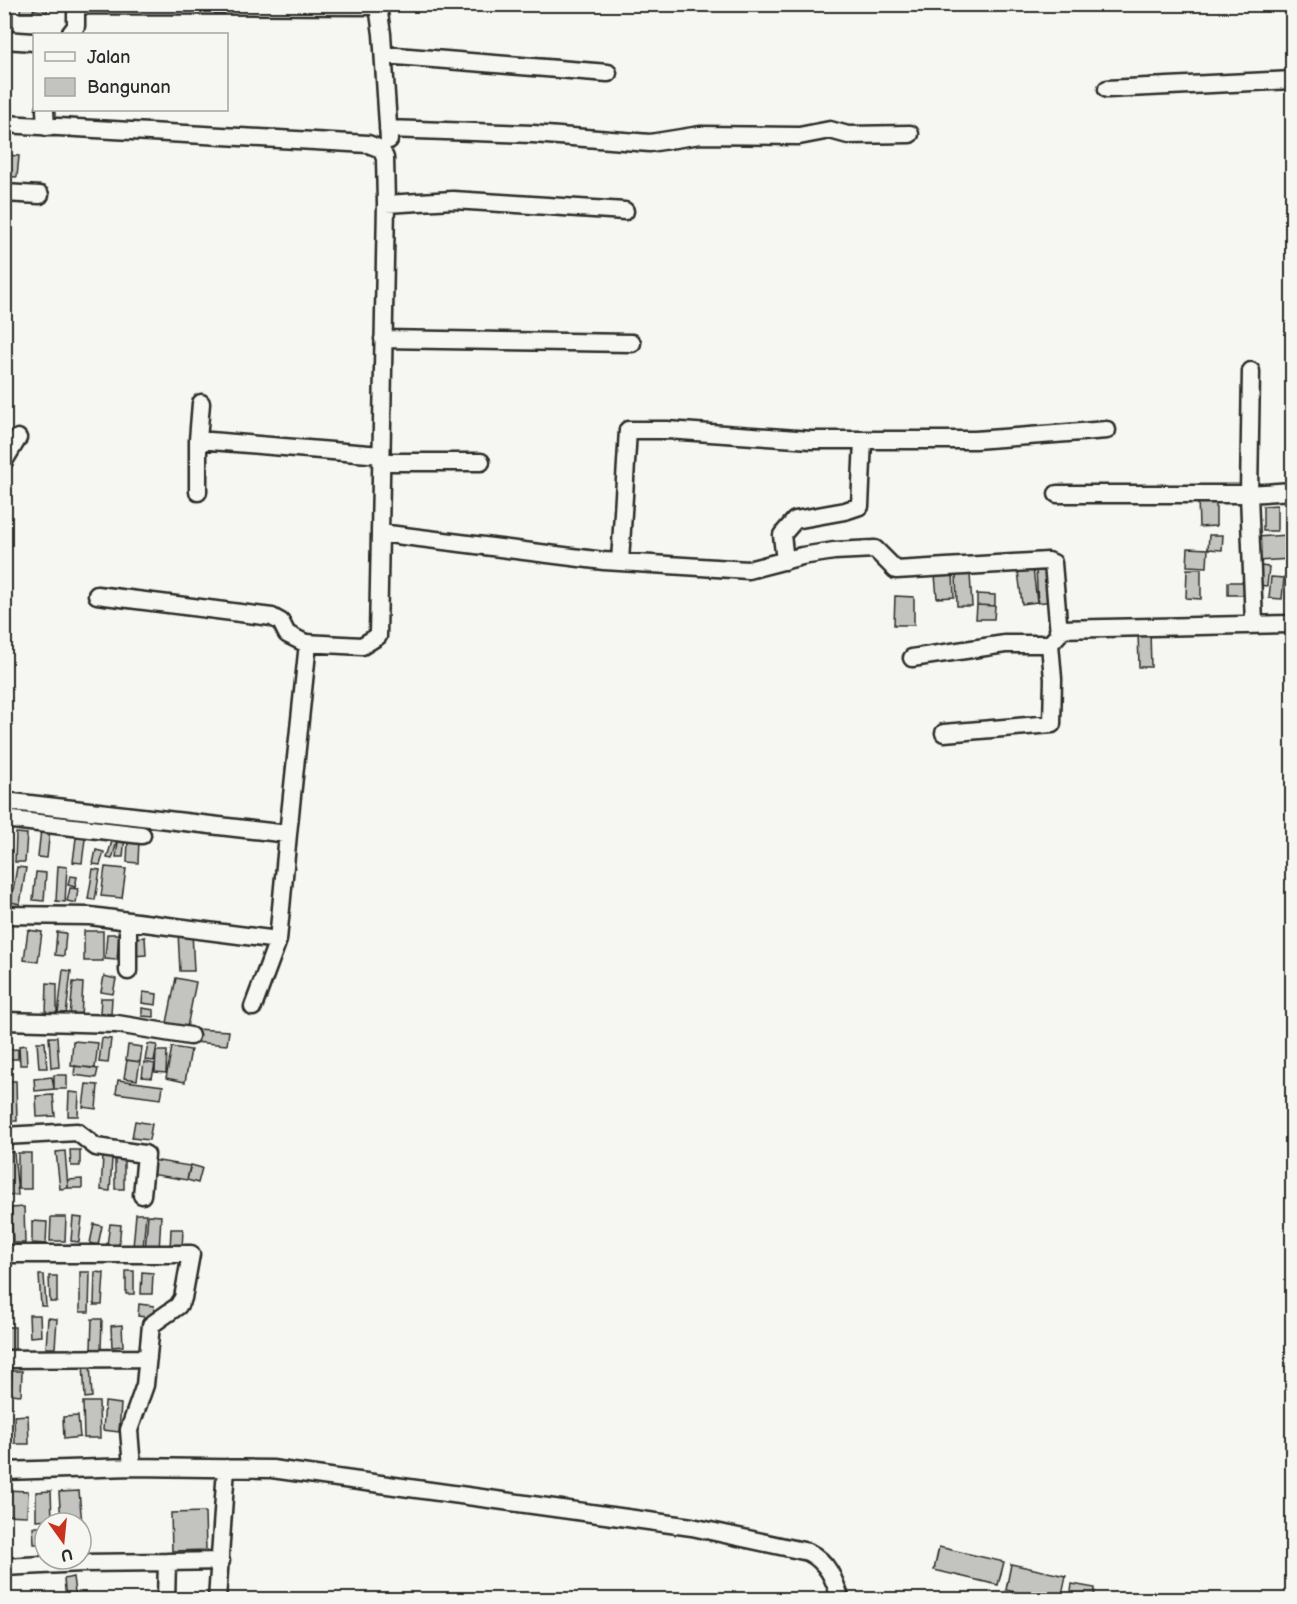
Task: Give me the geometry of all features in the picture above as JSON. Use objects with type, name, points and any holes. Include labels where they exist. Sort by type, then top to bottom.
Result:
[{"type":"street","points":[[71,33],[76,26],[76,5],[378,6],[384,56],[389,139],[385,158],[378,636],[362,646],[308,643],[287,633],[281,622],[272,617],[97,595]]},
{"type":"street","points":[[4,40],[33,42]]},
{"type":"street","points":[[384,56],[608,73]]},
{"type":"street","points":[[1107,89],[1293,80]]},
{"type":"street","points":[[45,111],[46,127]]},
{"type":"street","points":[[4,124],[368,144],[381,149],[385,158]]},
{"type":"street","points":[[388,129],[533,134],[650,143],[700,135],[799,136],[830,130],[848,135],[910,134]]},
{"type":"street","points":[[4,193],[40,195]]},
{"type":"street","points":[[386,204],[453,200],[625,211]]},
{"type":"street","points":[[383,339],[632,343]]},
{"type":"street","points":[[1251,371],[1249,494],[1254,624]]},
{"type":"street","points":[[198,492],[201,403]]},
{"type":"street","points":[[620,562],[628,430],[668,430],[811,440],[975,440],[1107,430]]},
{"type":"street","points":[[4,461],[14,449],[18,438]]},
{"type":"street","points":[[198,440],[381,458],[481,462]]},
{"type":"street","points":[[785,561],[782,535],[795,520],[860,506],[864,440]]},
{"type":"street","points":[[1057,495],[1249,494],[1293,491]]},
{"type":"street","points":[[380,533],[620,562],[748,570],[834,551],[874,549],[896,570],[1048,561],[1053,563],[1059,634],[1050,645],[1053,679],[1052,724],[944,733]]},
{"type":"street","points":[[1058,629],[1293,624]]},
{"type":"street","points":[[253,1007],[278,939],[308,643]]},
{"type":"street","points":[[912,658],[1005,644],[1050,645]]},
{"type":"street","points":[[4,801],[288,834]]},
{"type":"street","points":[[4,819],[142,835]]},
{"type":"street","points":[[4,915],[90,916],[278,939]]},
{"type":"street","points":[[128,921],[128,970]]},
{"type":"street","points":[[4,1021],[117,1024],[190,1036]]},
{"type":"street","points":[[4,1136],[74,1132],[96,1147],[144,1154],[146,1155],[142,1195]]},
{"type":"street","points":[[4,1254],[190,1254],[183,1298],[178,1306],[152,1323],[145,1385],[129,1430],[132,1467]]},
{"type":"street","points":[[4,1359],[148,1358]]},
{"type":"street","points":[[4,1470],[132,1467],[272,1469],[692,1527],[808,1552],[817,1557],[833,1577],[841,1599]]},
{"type":"street","points":[[217,1599],[226,1468]]},
{"type":"street","points":[[4,1567],[220,1561]]},
{"type":"street","points":[[166,1599],[167,1562]]},
{"type":"building","points":[[4,4],[13,4],[12,12],[4,12]]},
{"type":"building","points":[[21,4],[34,4],[33,13],[20,13]]},
{"type":"building","points":[[35,4],[48,4],[47,12],[34,10]]},
{"type":"building","points":[[4,14],[13,14],[13,31],[4,30]]},
{"type":"building","points":[[4,155],[19,156],[17,177],[4,176]]},
{"type":"building","points":[[1216,496],[1216,526],[1199,527],[1198,497]]},
{"type":"building","points":[[1277,505],[1277,531],[1263,531],[1263,506]]},
{"type":"building","points":[[1209,535],[1223,535],[1222,550],[1208,549]]},
{"type":"building","points":[[1289,535],[1290,559],[1257,561],[1256,537]]},
{"type":"building","points":[[1188,548],[1208,549],[1207,567],[1187,566]]},
{"type":"building","points":[[1260,566],[1269,567],[1267,586],[1258,585]]},
{"type":"building","points":[[1049,567],[1051,601],[1038,603],[1036,569]]},
{"type":"building","points":[[1033,569],[1037,602],[1022,604],[1018,571]]},
{"type":"building","points":[[1187,569],[1201,569],[1201,599],[1186,598]]},
{"type":"building","points":[[953,573],[954,597],[937,598],[935,575]]},
{"type":"building","points":[[970,574],[972,606],[957,606],[956,575]]},
{"type":"building","points":[[1289,575],[1292,576],[1292,600],[1287,599]]},
{"type":"building","points":[[1271,577],[1284,578],[1282,599],[1269,598]]},
{"type":"building","points":[[1228,582],[1246,582],[1246,595],[1228,595]]},
{"type":"building","points":[[977,594],[995,595],[995,606],[977,605]]},
{"type":"building","points":[[895,596],[914,597],[914,625],[894,625]]},
{"type":"building","points":[[977,605],[995,606],[994,619],[976,619]]},
{"type":"building","points":[[1138,631],[1150,631],[1151,667],[1139,667]]},
{"type":"building","points":[[41,829],[50,829],[47,858],[38,857]]},
{"type":"building","points":[[16,833],[27,834],[25,862],[15,862]]},
{"type":"building","points":[[114,834],[119,835],[112,859],[107,858]]},
{"type":"building","points":[[119,835],[125,836],[123,857],[116,857]]},
{"type":"building","points":[[76,838],[85,839],[82,863],[73,862]]},
{"type":"building","points":[[128,840],[139,840],[138,863],[127,862]]},
{"type":"building","points":[[96,850],[104,852],[100,865],[93,864]]},
{"type":"building","points":[[4,865],[11,865],[10,898],[4,899]]},
{"type":"building","points":[[58,866],[67,867],[65,902],[56,901]]},
{"type":"building","points":[[17,867],[26,868],[20,904],[11,902]]},
{"type":"building","points":[[105,867],[126,869],[122,898],[101,896]]},
{"type":"building","points":[[93,869],[100,870],[95,900],[88,899]]},
{"type":"building","points":[[36,872],[46,873],[44,901],[33,900]]},
{"type":"building","points":[[70,876],[77,877],[75,887],[68,885]]},
{"type":"building","points":[[70,888],[78,889],[76,903],[67,901]]},
{"type":"building","points":[[28,930],[42,932],[38,962],[24,960]]},
{"type":"building","points":[[4,931],[8,931],[6,969],[4,968]]},
{"type":"building","points":[[84,931],[103,931],[103,961],[84,961]]},
{"type":"building","points":[[57,932],[66,933],[64,956],[55,955]]},
{"type":"building","points":[[178,932],[192,932],[194,971],[180,971]]},
{"type":"building","points":[[107,934],[119,934],[117,960],[105,959]]},
{"type":"building","points":[[145,937],[146,955],[132,956],[132,938]]},
{"type":"building","points":[[63,970],[71,971],[66,1015],[58,1014]]},
{"type":"building","points":[[104,976],[116,979],[113,994],[101,992]]},
{"type":"building","points":[[176,978],[196,982],[187,1027],[167,1023]]},
{"type":"building","points":[[73,982],[83,983],[81,1017],[70,1016]]},
{"type":"building","points":[[47,983],[57,984],[57,1014],[46,1014]]},
{"type":"building","points":[[143,992],[157,994],[156,1005],[142,1003]]},
{"type":"building","points":[[101,998],[112,998],[111,1014],[100,1013]]},
{"type":"building","points":[[142,1008],[154,1010],[154,1017],[142,1016]]},
{"type":"building","points":[[195,1029],[229,1031],[227,1045],[194,1042]]},
{"type":"building","points":[[49,1037],[57,1037],[59,1067],[51,1068]]},
{"type":"building","points":[[102,1038],[111,1039],[108,1063],[99,1062]]},
{"type":"building","points":[[73,1041],[98,1043],[95,1068],[71,1066]]},
{"type":"building","points":[[37,1042],[45,1042],[47,1068],[39,1068]]},
{"type":"building","points":[[148,1044],[157,1045],[154,1061],[145,1060]]},
{"type":"building","points":[[26,1045],[27,1065],[20,1065],[19,1046]]},
{"type":"building","points":[[128,1045],[142,1047],[140,1062],[126,1060]]},
{"type":"building","points":[[172,1047],[191,1050],[185,1082],[166,1078]]},
{"type":"building","points":[[18,1049],[18,1059],[6,1059],[6,1050]]},
{"type":"building","points":[[156,1051],[167,1051],[166,1073],[155,1072]]},
{"type":"building","points":[[127,1060],[140,1062],[137,1080],[124,1078]]},
{"type":"building","points":[[144,1062],[155,1064],[152,1078],[142,1077]]},
{"type":"building","points":[[75,1066],[98,1069],[96,1078],[74,1075]]},
{"type":"building","points":[[54,1075],[67,1075],[67,1089],[54,1089]]},
{"type":"building","points":[[52,1077],[54,1089],[35,1091],[34,1079]]},
{"type":"building","points":[[118,1080],[163,1086],[161,1099],[116,1093]]},
{"type":"building","points":[[4,1081],[16,1081],[17,1121],[4,1121]]},
{"type":"building","points":[[86,1084],[98,1085],[96,1109],[83,1107]]},
{"type":"building","points":[[69,1092],[79,1093],[78,1116],[68,1116]]},
{"type":"building","points":[[53,1095],[55,1116],[37,1117],[36,1096]]},
{"type":"building","points":[[135,1121],[152,1124],[149,1140],[132,1138]]},
{"type":"building","points":[[70,1150],[80,1150],[80,1166],[71,1166]]},
{"type":"building","points":[[65,1151],[68,1188],[60,1189],[56,1152]]},
{"type":"building","points":[[4,1152],[14,1152],[18,1195],[8,1196]]},
{"type":"building","points":[[18,1153],[31,1153],[31,1189],[18,1189]]},
{"type":"building","points":[[103,1157],[112,1158],[110,1191],[101,1190]]},
{"type":"building","points":[[115,1158],[124,1158],[124,1189],[115,1189]]},
{"type":"building","points":[[152,1160],[190,1166],[187,1180],[150,1174]]},
{"type":"building","points":[[191,1165],[202,1168],[198,1183],[187,1180]]},
{"type":"building","points":[[82,1179],[82,1188],[68,1188],[68,1180]]},
{"type":"building","points":[[24,1207],[25,1243],[13,1243],[11,1208]]},
{"type":"building","points":[[136,1214],[146,1214],[143,1248],[133,1247]]},
{"type":"building","points":[[148,1215],[161,1216],[159,1251],[145,1250]]},
{"type":"building","points":[[51,1217],[66,1217],[65,1241],[50,1241]]},
{"type":"building","points":[[73,1217],[82,1218],[79,1242],[71,1241]]},
{"type":"building","points":[[32,1221],[47,1222],[46,1244],[32,1243]]},
{"type":"building","points":[[94,1224],[102,1226],[98,1245],[90,1243]]},
{"type":"building","points":[[110,1224],[121,1225],[119,1246],[107,1245]]},
{"type":"building","points":[[171,1229],[183,1229],[182,1250],[170,1250]]},
{"type":"building","points":[[126,1271],[134,1271],[134,1294],[126,1294]]},
{"type":"building","points":[[80,1272],[90,1272],[89,1312],[80,1312]]},
{"type":"building","points":[[95,1272],[104,1273],[102,1305],[94,1305]]},
{"type":"building","points":[[142,1272],[153,1273],[152,1294],[141,1294]]},
{"type":"building","points":[[39,1275],[44,1275],[46,1306],[41,1306]]},
{"type":"building","points":[[49,1276],[57,1276],[57,1302],[50,1302]]},
{"type":"building","points":[[139,1304],[154,1306],[153,1318],[138,1316]]},
{"type":"building","points":[[29,1315],[40,1315],[41,1336],[30,1337]]},
{"type":"building","points":[[48,1318],[57,1319],[55,1348],[46,1348]]},
{"type":"building","points":[[92,1319],[102,1319],[101,1350],[91,1349]]},
{"type":"building","points":[[122,1325],[123,1346],[112,1347],[111,1326]]},
{"type":"building","points":[[4,1327],[15,1327],[15,1353],[4,1353]]},
{"type":"building","points":[[83,1363],[90,1363],[92,1397],[85,1398]]},
{"type":"building","points":[[12,1371],[22,1371],[21,1395],[11,1394]]},
{"type":"building","points":[[83,1402],[99,1402],[100,1438],[84,1438]]},
{"type":"building","points":[[105,1402],[121,1404],[119,1432],[103,1430]]},
{"type":"building","points":[[28,1415],[29,1444],[15,1444],[14,1416]]},
{"type":"building","points":[[78,1416],[80,1437],[64,1439],[63,1417]]},
{"type":"building","points":[[5,1490],[28,1491],[27,1516],[4,1515]]},
{"type":"building","points":[[51,1491],[52,1511],[36,1511],[36,1492]]},
{"type":"building","points":[[79,1491],[81,1511],[60,1511],[59,1492]]},
{"type":"building","points":[[205,1512],[206,1550],[172,1551],[171,1513]]},
{"type":"building","points":[[939,1547],[1004,1562],[998,1585],[934,1570]]},
{"type":"building","points":[[1011,1564],[1066,1576],[1061,1600],[1006,1590]]},
{"type":"building","points":[[73,1577],[76,1600],[66,1600],[64,1579]]},
{"type":"building","points":[[1072,1584],[1095,1588],[1094,1600],[1070,1600]]}]
